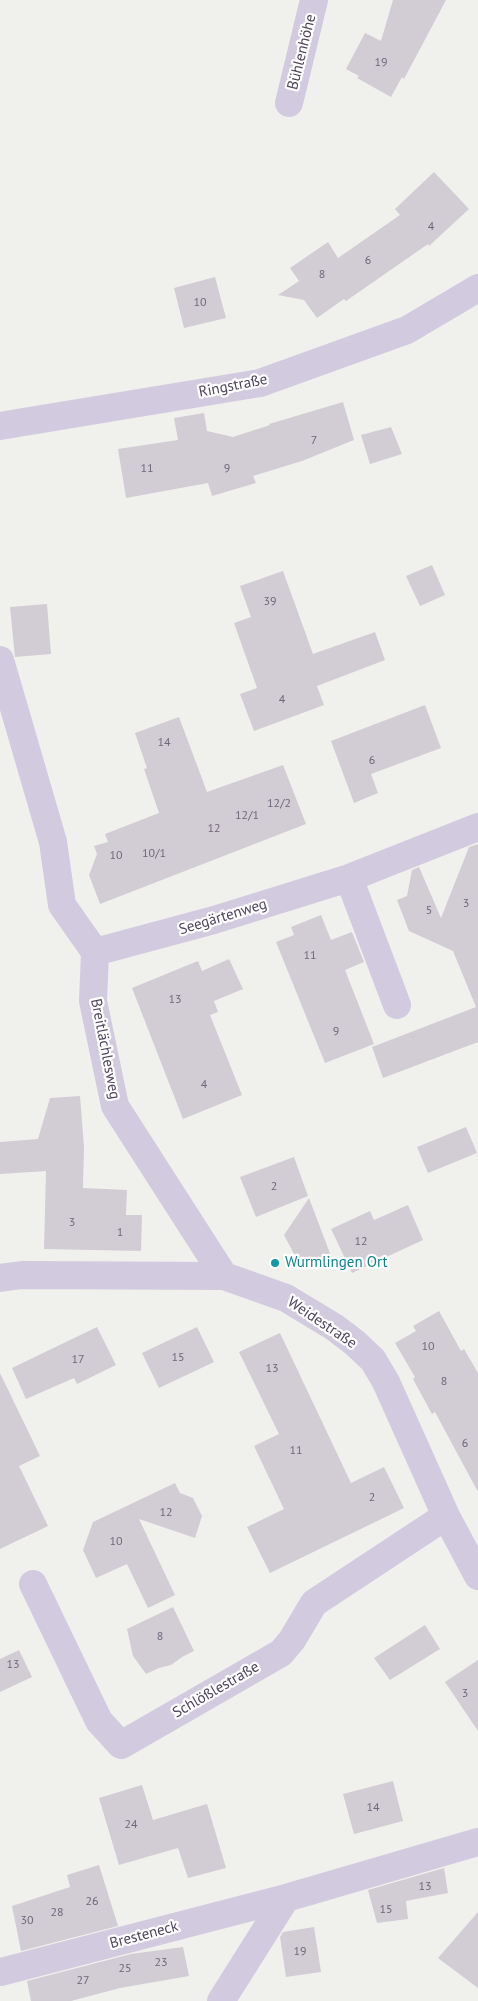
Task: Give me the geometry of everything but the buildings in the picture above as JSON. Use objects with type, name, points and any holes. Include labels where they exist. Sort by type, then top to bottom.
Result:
[{"type":"street","name":"Bühlenhöhe","points":[[289,103],[314,0]]},
{"type":"street","name":"Ringstraße","points":[[0,426],[260,383],[407,330],[478,288]]},
{"type":"street","points":[[0,660],[53,842],[62,905],[95,952]]},
{"type":"street","name":"Seegärtenweg","points":[[95,952],[214,920],[349,878],[478,827]]},
{"type":"street","points":[[349,878],[397,1005]]},
{"type":"street","name":"Breitlächlesweg","points":[[95,952],[93,1001],[115,1106],[224,1276]]},
{"type":"street","name":"Weidestraße","points":[[0,1278],[22,1275],[224,1276],[286,1298],[334,1327],[372,1360],[386,1382],[446,1516],[478,1576]]},
{"type":"street","name":"Schlößlestraße","points":[[33,1584],[99,1721],[121,1745],[281,1653],[292,1640],[314,1603],[446,1516]]},
{"type":"street","name":"Bresteneck","points":[[1,1972],[286,1898],[478,1842]]},
{"type":"street","points":[[221,2001],[286,1898]]},
{"type":"place","name":"Wurmlingen Ort","points":[[275,1263]]}]
